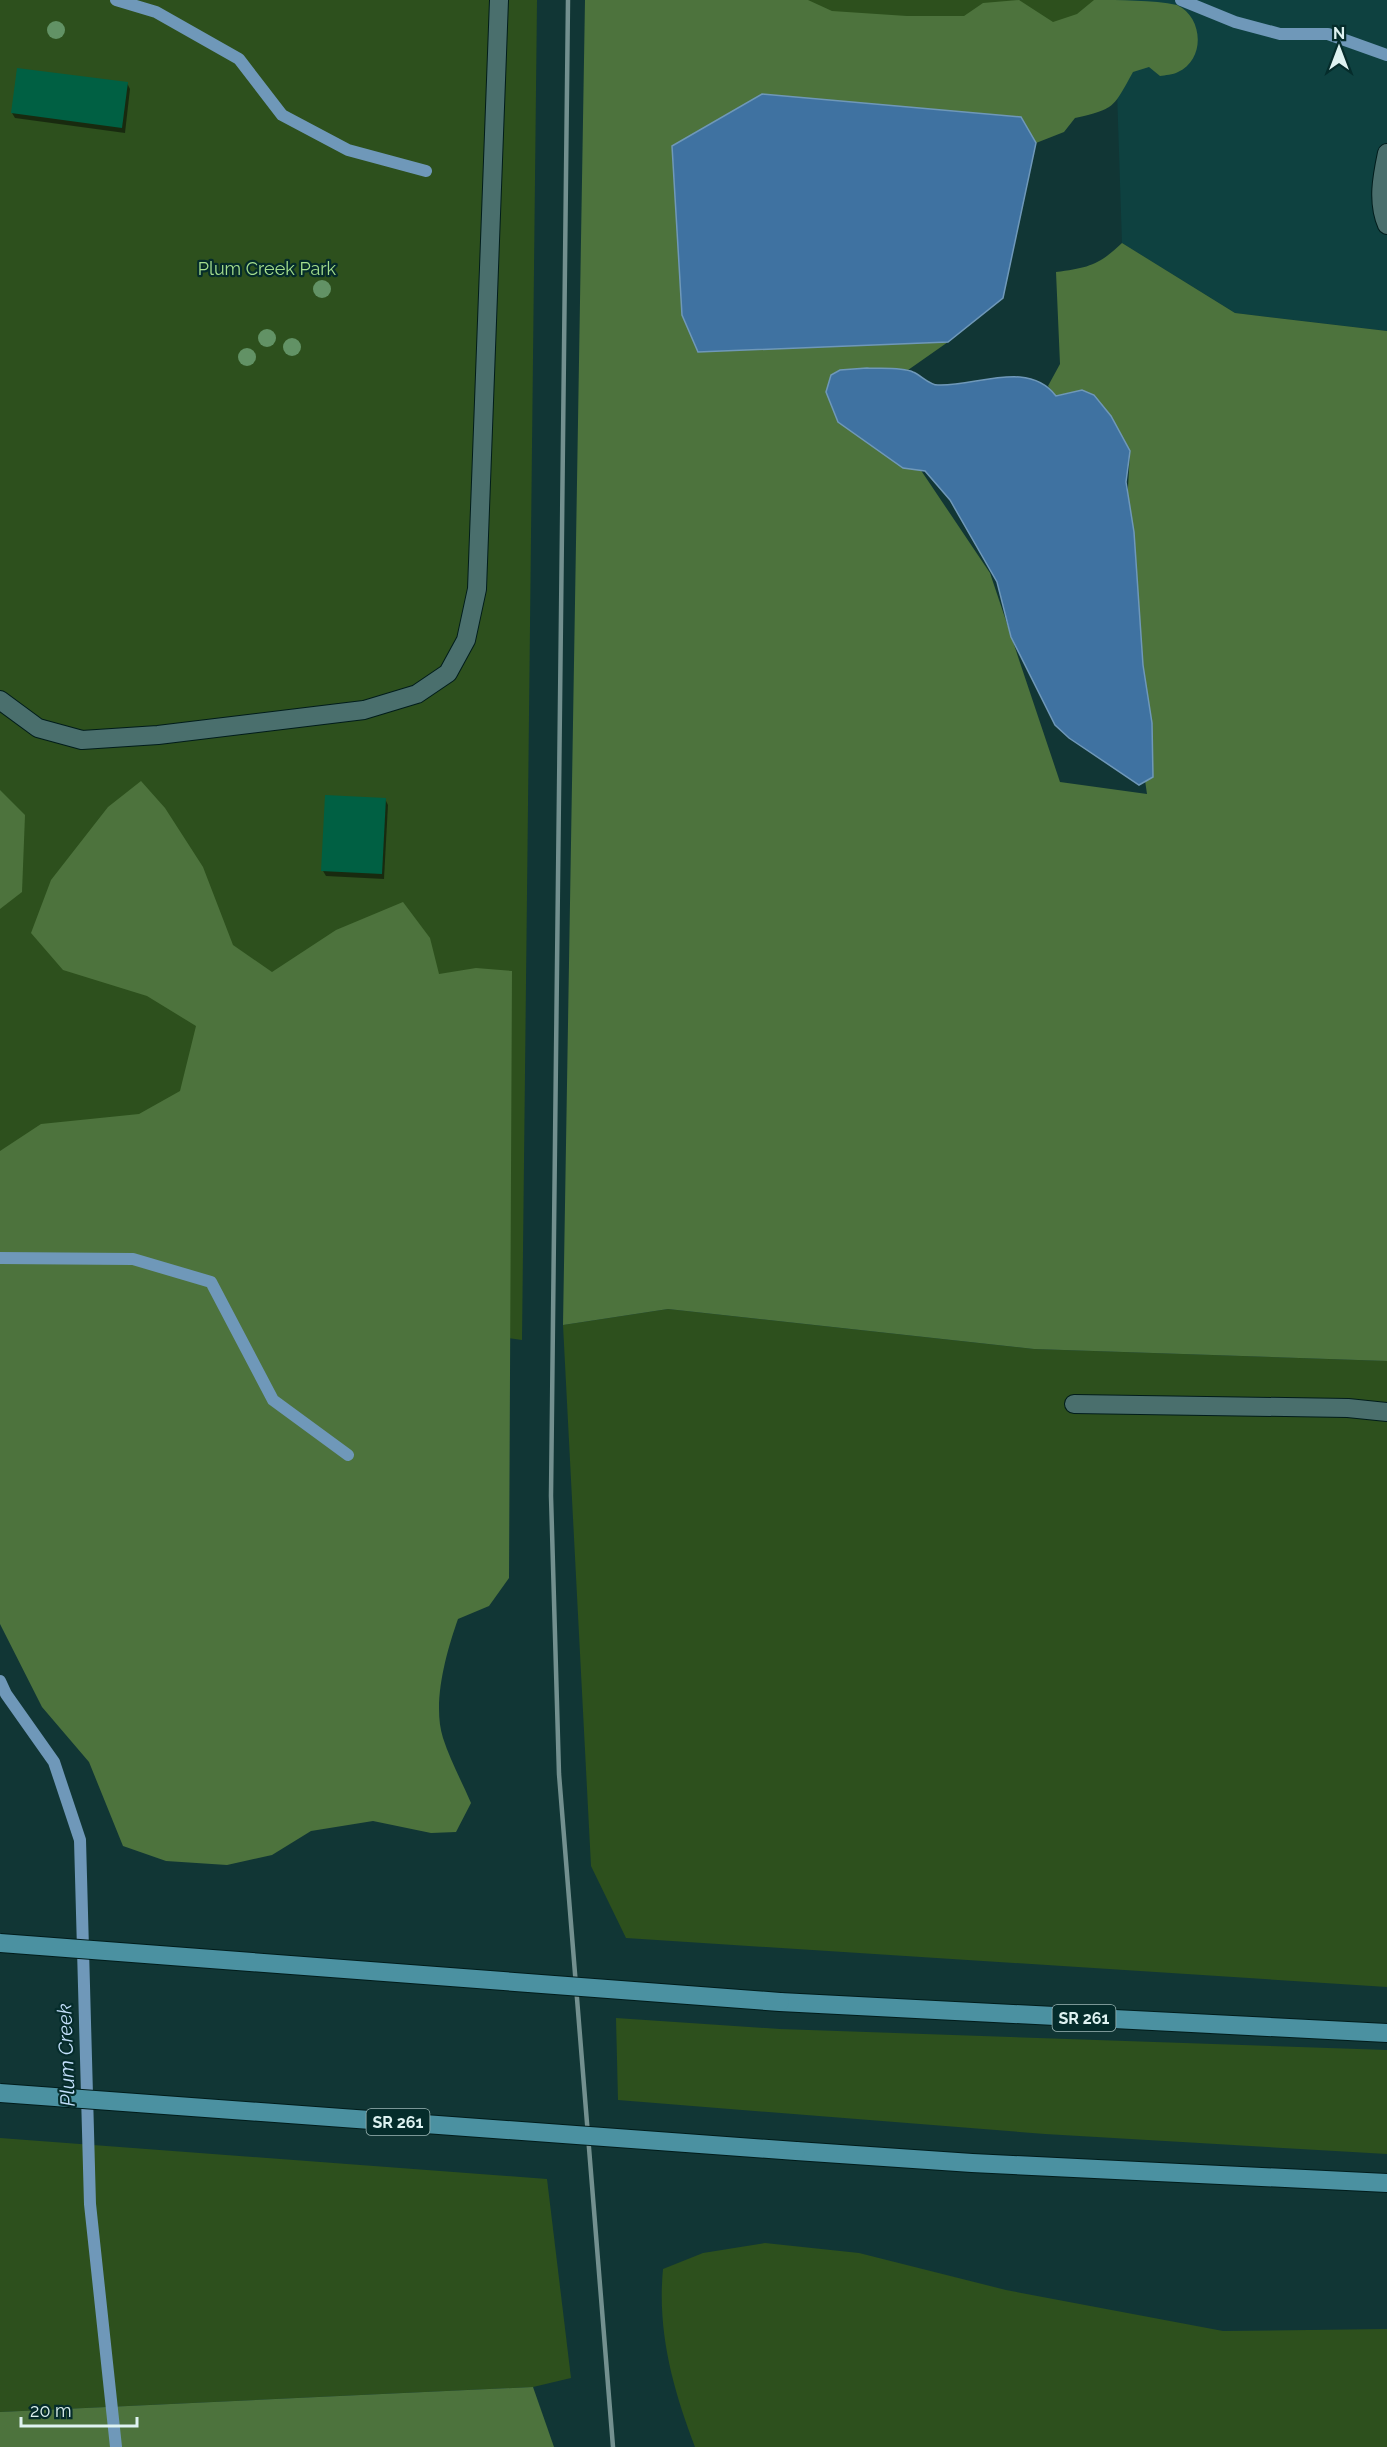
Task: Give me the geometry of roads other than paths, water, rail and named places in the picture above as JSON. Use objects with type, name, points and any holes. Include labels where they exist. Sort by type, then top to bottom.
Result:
[{"type":"main road","name":"SR 261","points":[[0,1943],[780,2002],[1387,2033]]},
{"type":"main road","name":"SR 261","points":[[0,2092],[972,2163],[1387,2183]]},
{"type":"lane","points":[[0,700],[38,728],[82,740],[136,737],[364,710],[417,694],[448,673],[466,640],[477,589],[499,0]]},
{"type":"lane","points":[[1387,153],[1381,182],[1383,216],[1387,225]]},
{"type":"lane","points":[[1074,1404],[1348,1408],[1387,1412]]},
{"type":"water","points":[[762,94],[1021,117],[1036,143],[1003,298],[948,342],[698,352],[682,315],[672,146]]},
{"type":"water","points":[[867,368],[908,370],[938,385],[953,385],[1000,377],[1031,379],[1044,385],[1056,396],[1082,390],[1094,395],[1111,416],[1130,451],[1126,482],[1134,532],[1143,665],[1152,723],[1153,777],[1139,785],[1069,738],[1055,725],[1011,637],[997,582],[950,500],[925,471],[903,468],[838,422],[826,392],[831,375],[840,370]]},
{"type":"waterway","points":[[116,0],[156,12],[239,59],[282,115],[348,150],[426,171]]},
{"type":"waterway","points":[[1181,0],[1235,22],[1280,34],[1328,34],[1387,55]]},
{"type":"waterway","points":[[0,1258],[133,1259],[211,1282],[273,1400],[348,1455]]},
{"type":"waterway","name":"Plum Creek","points":[[0,1681],[6,1694],[54,1762],[80,1840],[90,2204],[116,2447]]},
{"type":"railway","points":[[568,0],[551,1496],[559,1774],[613,2447]]},
{"type":"park label","name":"Plum Creek Park","points":[[267,268]]}]
